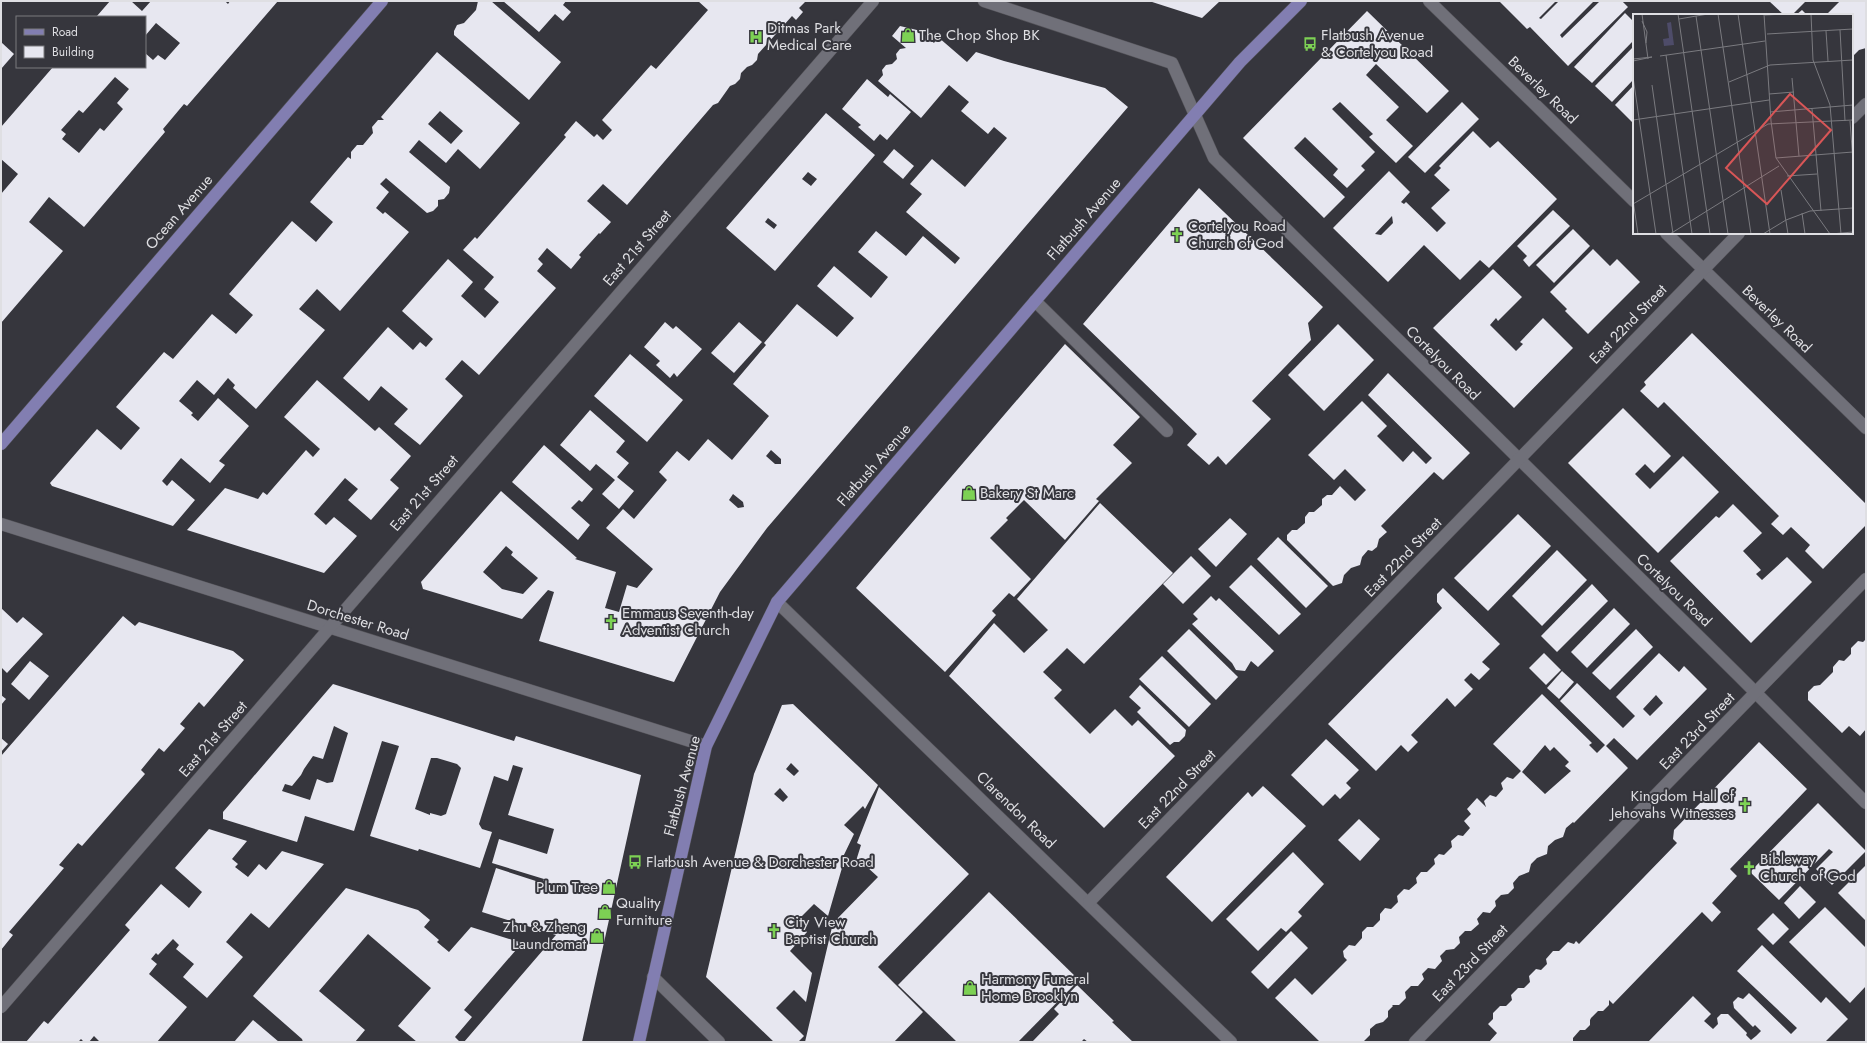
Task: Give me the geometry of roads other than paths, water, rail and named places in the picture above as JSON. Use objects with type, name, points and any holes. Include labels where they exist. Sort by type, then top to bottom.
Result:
[{"type":"main road","name":"Ocean Avenue","points":[[1,444],[382,1]]},
{"type":"main road","name":"Flatbush Avenue","points":[[639,1042],[706,746],[777,602],[1240,62],[1301,1]]},
{"type":"street","name":"East 21st Street","points":[[1,1007],[873,1]]},
{"type":"street","name":"Cortelyou Road","points":[[984,1],[1172,63],[1196,114],[1214,158],[1866,803]]},
{"type":"street","name":"Beverley Road","points":[[1429,1],[1633,200]]},
{"type":"street","points":[[1853,117],[1866,104]]},
{"type":"street","name":"Beverley Road","points":[[1667,234],[1866,428]]},
{"type":"street","name":"East 22nd Street","points":[[1088,902],[1519,461],[1738,234]]},
{"type":"street","points":[[1035,301],[1167,431]]},
{"type":"street","name":"Dorchester Road","points":[[1,524],[706,746]]},
{"type":"street","name":"East 23rd Street","points":[[1415,1042],[1866,579]]},
{"type":"street","name":"Clarendon Road","points":[[777,602],[1231,1042]]},
{"type":"street","points":[[653,977],[719,1042]]},
{"type":"place","name":"The Chop Shop BK","points":[[908,35]]},
{"type":"place","name":"Ditmas Park Medical Care","points":[[756,37]]},
{"type":"place","name":"Flatbush Avenue & Cortelyou Road","points":[[1310,44]]},
{"type":"place","name":"Cortelyou Road Church of God","points":[[1177,235]]},
{"type":"place","name":"Bakery St Marc","points":[[969,493]]},
{"type":"place","name":"Emmaus Seventh-day Adventist Church","points":[[611,622]]},
{"type":"place","name":"Kingdom Hall of Jehovahs Witnesses","points":[[1745,805]]},
{"type":"place","name":"Flatbush Avenue & Dorchester Road","points":[[635,862]]},
{"type":"place","name":"Bibleway Church of God","points":[[1749,868]]},
{"type":"place","name":"Plum Tree","points":[[609,887]]},
{"type":"place","name":"Quality Furniture","points":[[605,912]]},
{"type":"place","name":"City View Baptist Church","points":[[774,931]]},
{"type":"place","name":"Zhu & Zheng Laundromat","points":[[597,936]]},
{"type":"place","name":"Harmony Funeral Home Brooklyn","points":[[970,988]]}]
